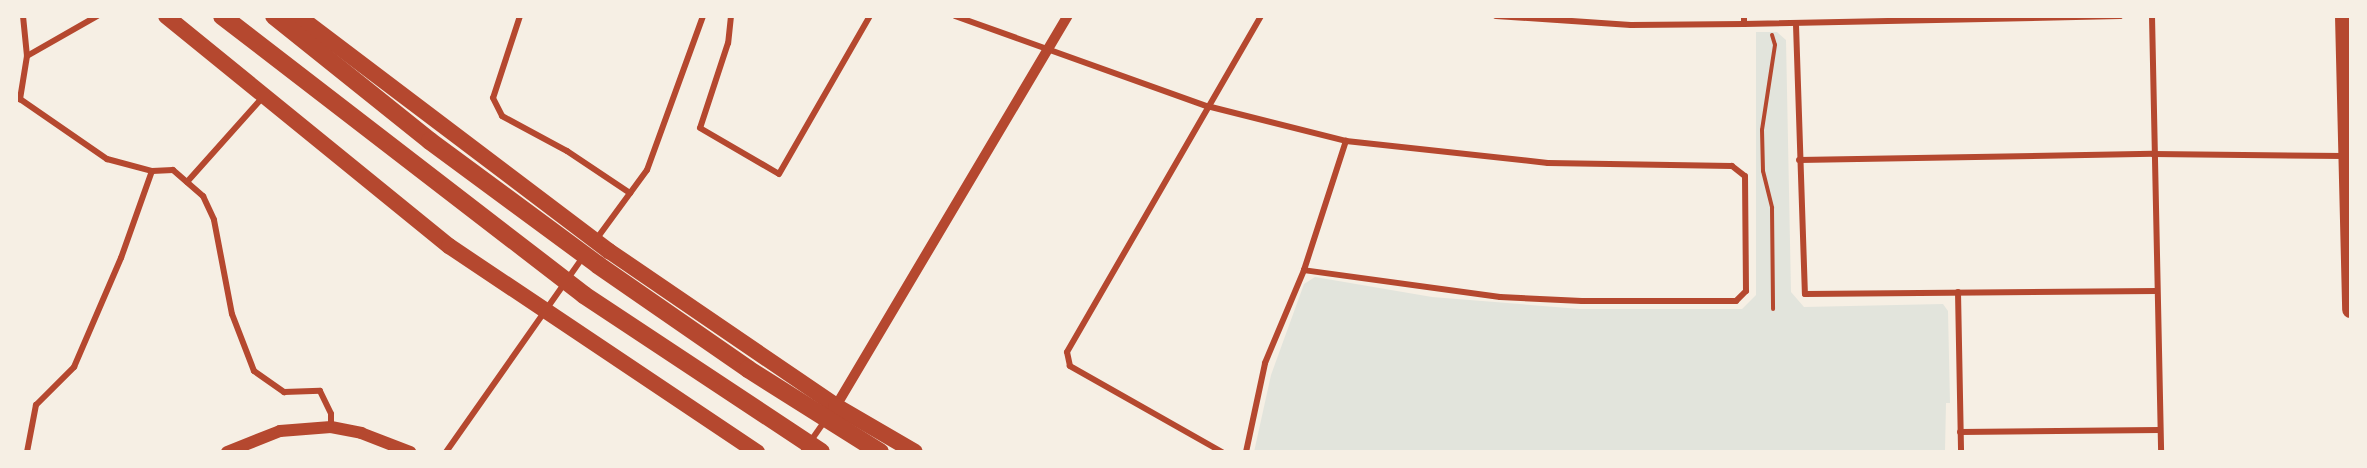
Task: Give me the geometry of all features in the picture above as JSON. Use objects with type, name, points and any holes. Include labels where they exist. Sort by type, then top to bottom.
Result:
[{"type":"highway","points":[[166,16],[449,246],[757,452]]},
{"type":"highway","points":[[222,16],[584,295],[820,452]]},
{"type":"highway","points":[[274,16],[429,141],[597,265],[748,369],[880,452]]},
{"type":"highway","points":[[298,16],[609,251],[836,406],[915,452]]},
{"type":"highway","points":[[2343,16],[2350,310]]},
{"type":"main road","points":[[227,452],[280,431],[331,427],[361,433],[410,452]]},
{"type":"street","points":[[23,16],[27,56],[18,100],[107,159],[152,171],[173,170],[203,196],[214,220],[232,314],[254,371],[284,392],[320,391],[331,414],[331,427]]},
{"type":"street","points":[[27,56],[98,16]]},
{"type":"street","points":[[520,16],[493,98],[502,116],[567,151],[630,193]]},
{"type":"street","points":[[446,452],[510,357],[647,170],[703,16]]},
{"type":"street","points":[[731,16],[728,43],[700,128],[779,174],[870,16]]},
{"type":"street","points":[[956,16],[1207,106],[1346,141],[1548,163],[1732,166],[1745,176],[1746,291],[1736,301],[1582,301],[1500,297],[1304,270]]},
{"type":"street","points":[[803,452],[836,406],[1068,16]]},
{"type":"street","points":[[1222,452],[1070,366],[1067,352],[1261,16]]},
{"type":"street","points":[[1496,16],[1631,25],[1744,20],[1796,25],[2120,16]]},
{"type":"street","points":[[2152,16],[2152,154],[2161,452]]},
{"type":"street","points":[[1796,25],[1805,294],[2157,291]]},
{"type":"street","points":[[187,182],[264,95]]},
{"type":"street","points":[[1246,452],[1265,363],[1304,270],[1346,141]]},
{"type":"street","points":[[1799,160],[2152,154],[2346,156]]},
{"type":"street","points":[[27,452],[36,405],[74,367],[121,258],[152,171]]},
{"type":"street","points":[[1959,292],[1960,452]]},
{"type":"street","points":[[1960,432],[2160,430]]},
{"type":"path","points":[[1769,24],[1775,45],[1762,130],[1764,179],[1772,208],[1773,309]]},
{"type":"shaded area","points":[[1756,32],[1777,32],[1786,40],[1791,292],[1804,307],[1943,304],[1948,311],[1950,403],[1946,403],[1945,451],[1254,452],[1271,375],[1304,284],[1315,277],[1432,297],[1580,309],[1742,309],[1756,295]]}]
